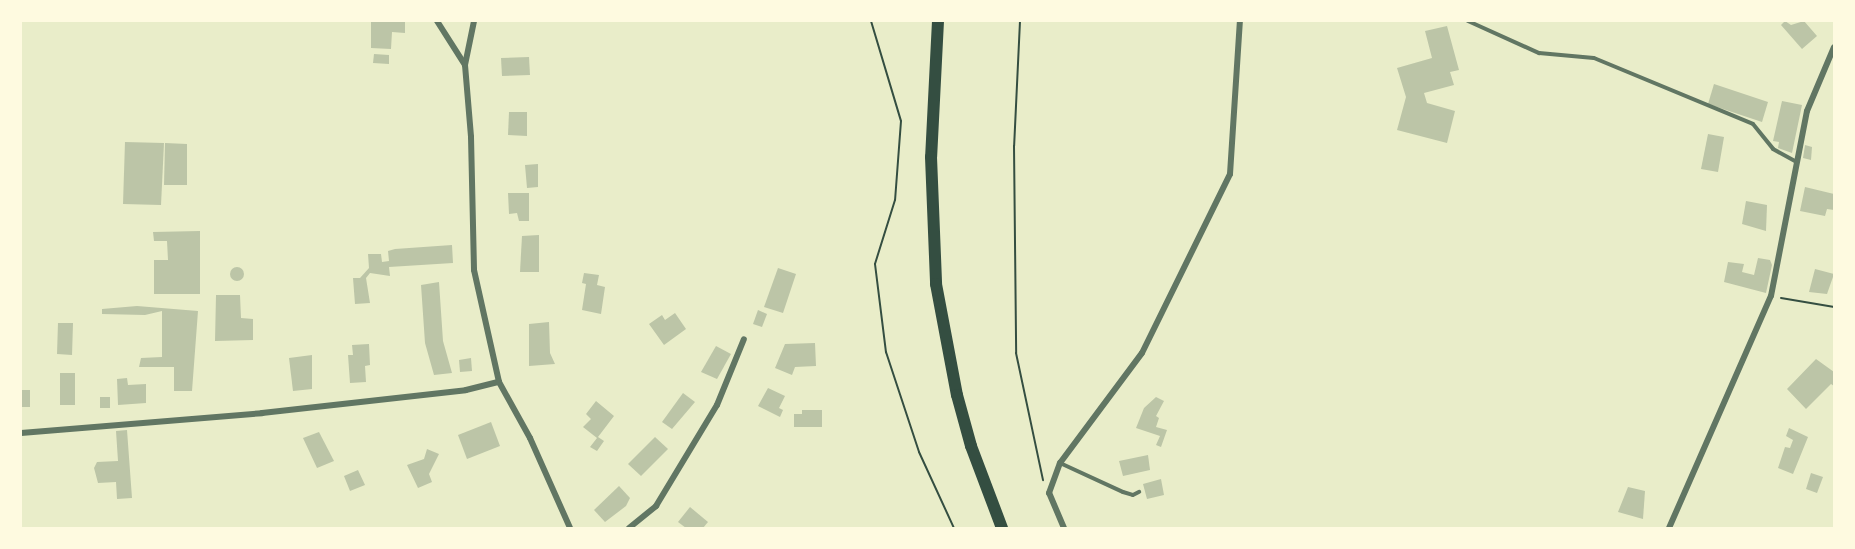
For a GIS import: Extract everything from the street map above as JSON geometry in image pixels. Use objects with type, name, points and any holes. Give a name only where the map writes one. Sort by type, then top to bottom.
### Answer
[{"type":"main road","points":[[938,21],[931,157],[936,284],[957,395],[971,446],[1002,528]]},
{"type":"street","points":[[437,21],[465,65]]},
{"type":"street","points":[[474,21],[465,65],[471,137],[474,270],[499,382],[530,438],[570,528]]},
{"type":"street","points":[[1064,528],[1049,493],[1060,464],[1142,353],[1230,174],[1240,21]]},
{"type":"street","points":[[1669,528],[1771,296],[1795,161],[1807,111],[1834,47]]},
{"type":"street","points":[[629,528],[656,506],[717,405],[744,339]]},
{"type":"street","points":[[21,433],[262,413],[466,390],[499,382]]},
{"type":"lane","points":[[1468,21],[1539,53],[1594,58],[1753,124],[1773,149],[1795,161]]},
{"type":"lane","points":[[1060,464],[1122,492],[1134,495],[1139,492]]},
{"type":"path","points":[[871,21],[901,121],[895,200],[874,264],[886,352],[919,452],[954,528]]},
{"type":"path","points":[[1020,21],[1014,146],[1016,353],[1038,471]]},
{"type":"path","points":[[1771,296],[1834,307]]},
{"type":"building","points":[[371,21],[405,21],[405,33],[392,32],[391,49],[371,48]]},
{"type":"building","points":[[1785,21],[1791,25],[1804,21],[1817,36],[1802,49],[1781,25]]},
{"type":"building","points":[[1447,26],[1459,70],[1450,72],[1454,85],[1424,93],[1427,103],[1455,111],[1447,143],[1397,130],[1406,97],[1397,68],[1432,58],[1425,31]]},
{"type":"building","points":[[374,54],[389,55],[389,64],[373,63]]},
{"type":"building","points":[[529,57],[530,75],[502,76],[501,58]]},
{"type":"building","points":[[1714,84],[1768,102],[1762,122],[1708,104]]},
{"type":"building","points":[[1782,101],[1802,105],[1792,153],[1778,148],[1779,142],[1773,141]]},
{"type":"building","points":[[509,112],[527,112],[527,136],[508,135]]},
{"type":"building","points":[[1708,134],[1724,137],[1718,172],[1701,169]]},
{"type":"building","points":[[125,142],[164,143],[161,205],[123,204]]},
{"type":"building","points":[[165,143],[187,144],[187,185],[164,185]]},
{"type":"building","points":[[1805,145],[1812,147],[1811,160],[1803,158]]},
{"type":"building","points":[[538,164],[538,187],[527,188],[525,165]]},
{"type":"building","points":[[1805,187],[1834,194],[1834,210],[1827,209],[1825,216],[1800,211]]},
{"type":"building","points":[[508,193],[529,193],[529,221],[519,221],[517,213],[509,214]]},
{"type":"building","points":[[1746,201],[1767,205],[1766,231],[1742,224]]},
{"type":"building","points":[[200,231],[200,294],[154,294],[154,260],[168,260],[167,241],[154,241],[153,232]]},
{"type":"building","points":[[539,235],[539,272],[520,272],[522,236]]},
{"type":"building","points":[[452,245],[453,263],[389,267],[390,276],[370,273],[366,278],[370,303],[355,304],[353,278],[360,278],[369,268],[368,254],[381,254],[382,262],[389,261],[388,251],[395,249]]},
{"type":"building","points":[[1758,258],[1770,260],[1772,265],[1766,293],[1724,282],[1728,262],[1744,264],[1742,272],[1754,275]]},
{"type":"building","points":[[237,267],[242,269],[244,274],[242,279],[237,281],[232,279],[230,274],[232,269]]},
{"type":"building","points":[[778,268],[796,274],[783,313],[764,307]]},
{"type":"building","points":[[1815,269],[1834,274],[1827,294],[1809,292]]},
{"type":"building","points":[[584,273],[599,275],[597,285],[605,287],[601,314],[582,310],[586,284],[582,283]]},
{"type":"building","points":[[439,282],[443,341],[452,373],[434,375],[425,343],[421,285]]},
{"type":"building","points":[[216,295],[240,295],[241,318],[253,319],[253,340],[215,341]]},
{"type":"building","points":[[137,306],[198,311],[192,391],[174,391],[174,367],[139,367],[141,358],[162,357],[162,311],[145,315],[102,314],[102,309]]},
{"type":"building","points":[[758,310],[767,314],[762,327],[753,324]]},
{"type":"building","points":[[675,313],[686,329],[664,345],[649,324],[662,315],[665,320]]},
{"type":"building","points":[[549,322],[550,353],[555,364],[529,366],[529,324]]},
{"type":"building","points":[[58,323],[73,323],[72,355],[57,354]]},
{"type":"building","points":[[815,343],[816,366],[795,367],[792,375],[775,368],[785,344]]},
{"type":"building","points":[[369,344],[370,365],[365,366],[366,382],[350,383],[348,355],[353,355],[352,345]]},
{"type":"building","points":[[716,346],[731,354],[717,379],[701,372]]},
{"type":"building","points":[[312,355],[312,389],[293,391],[289,358]]},
{"type":"building","points":[[471,358],[472,371],[460,372],[459,360]]},
{"type":"building","points":[[1816,359],[1834,372],[1834,386],[1831,384],[1806,409],[1787,389]]},
{"type":"building","points":[[60,373],[75,373],[75,405],[60,405]]},
{"type":"building","points":[[127,378],[128,385],[146,384],[146,403],[118,405],[117,379]]},
{"type":"building","points":[[768,388],[785,396],[779,408],[783,410],[780,417],[758,406]]},
{"type":"building","points":[[21,390],[30,390],[30,407],[21,407]]},
{"type":"building","points":[[683,393],[695,402],[672,429],[662,422]]},
{"type":"building","points":[[100,397],[110,397],[110,408],[100,408]]},
{"type":"building","points":[[1156,397],[1164,401],[1156,416],[1159,418],[1156,427],[1167,430],[1161,447],[1156,445],[1160,436],[1136,428],[1144,408]]},
{"type":"building","points":[[596,401],[614,416],[598,437],[604,441],[597,451],[590,447],[597,438],[583,427],[591,419],[586,414]]},
{"type":"building","points":[[802,410],[822,410],[822,427],[794,427],[794,414],[802,414]]},
{"type":"building","points":[[491,422],[500,446],[467,459],[458,435]]},
{"type":"building","points":[[1789,428],[1808,437],[1793,474],[1778,468],[1785,447],[1790,448],[1793,440],[1786,436]]},
{"type":"building","points":[[127,430],[132,498],[117,499],[116,482],[98,483],[94,468],[97,462],[118,461],[116,431]]},
{"type":"building","points":[[319,432],[334,461],[317,468],[303,438]]},
{"type":"building","points":[[655,437],[668,449],[641,476],[628,464]]},
{"type":"building","points":[[427,449],[439,454],[429,474],[432,482],[418,488],[407,465],[424,459]]},
{"type":"building","points":[[1148,455],[1150,470],[1123,476],[1119,461]]},
{"type":"building","points":[[358,470],[365,485],[350,491],[344,476]]},
{"type":"building","points":[[1811,473],[1823,477],[1817,493],[1806,489]]},
{"type":"building","points":[[1161,479],[1164,495],[1147,499],[1143,484]]},
{"type":"building","points":[[619,486],[630,498],[626,506],[605,522],[594,510]]},
{"type":"building","points":[[1628,487],[1645,491],[1643,519],[1618,512]]},
{"type":"building","points":[[690,507],[708,522],[703,528],[686,528],[678,522]]}]
